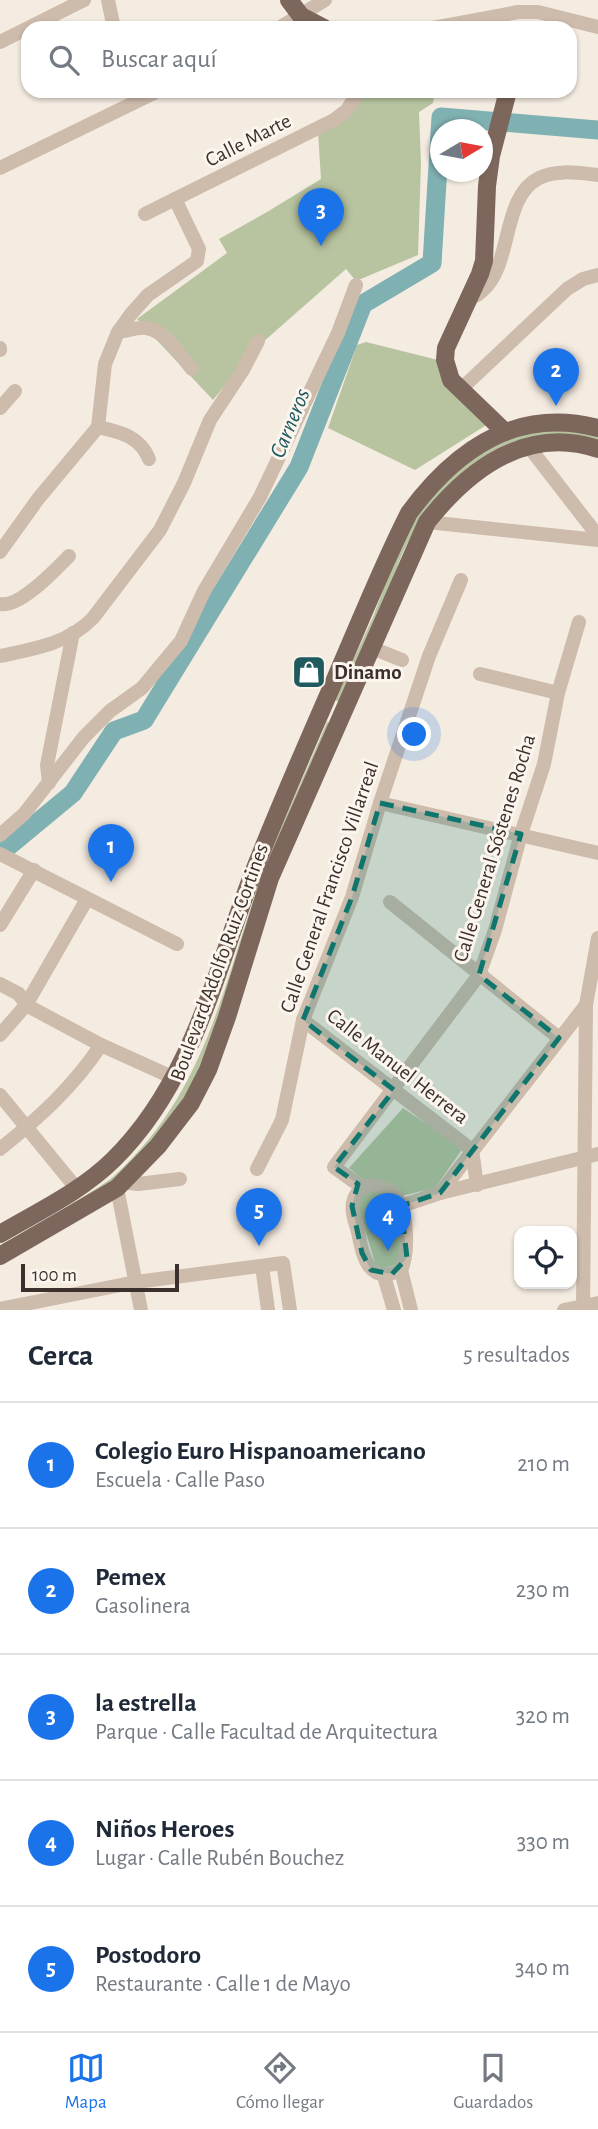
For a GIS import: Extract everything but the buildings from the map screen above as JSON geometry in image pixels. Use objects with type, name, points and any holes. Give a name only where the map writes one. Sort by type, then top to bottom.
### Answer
[{"type":"main road","points":[[289,0],[301,16],[311,21]]},
{"type":"main road","points":[[505,432],[451,380],[445,360],[446,348],[484,261],[487,186],[506,99]]},
{"type":"main road","name":"Boulevard Adolfo Ruiz Cortines","points":[[0,1234],[77,1189],[114,1159],[151,1115],[174,1078],[205,1013],[253,874],[323,707],[409,513],[429,485],[477,445],[505,432],[535,423],[564,422],[598,428]]},
{"type":"main road","name":"Boulevard Adolfo Ruiz Cortines","points":[[0,1256],[120,1185],[166,1136],[191,1103],[208,1070],[227,1017],[270,878],[427,522],[447,497],[485,464],[509,452],[555,442],[583,444],[598,449]]},
{"type":"main road","points":[[323,707],[344,715]]},
{"type":"street","points":[[42,21],[84,0]]},
{"type":"street","points":[[108,0],[112,21]]},
{"type":"street","points":[[292,21],[326,0]]},
{"type":"street","points":[[470,21],[518,12],[538,12],[574,21]]},
{"type":"street","points":[[577,22],[598,27]]},
{"type":"street","points":[[0,42],[21,32]]},
{"type":"street","points":[[0,169],[144,98]]},
{"type":"street","name":"Calle Marte","points":[[145,214],[334,120],[347,110],[355,98]]},
{"type":"street","points":[[468,299],[482,292],[495,274],[519,200],[529,185],[541,177],[569,172],[598,175]]},
{"type":"street","points":[[0,552],[37,499],[98,428],[105,364],[118,332],[148,295],[197,261],[199,249],[175,199]]},
{"type":"street","points":[[460,390],[567,289],[583,279],[598,275]]},
{"type":"street","points":[[0,835],[23,814],[84,737],[110,711],[142,688],[181,641],[204,591],[267,485],[334,344],[356,285]]},
{"type":"street","points":[[118,332],[144,328],[154,330],[192,369]]},
{"type":"street","points":[[0,656],[43,648],[85,626],[93,618],[160,530],[184,484],[211,420],[258,341]]},
{"type":"street","points":[[0,408],[15,391]]},
{"type":"street","points":[[98,428],[123,433],[138,442],[149,459]]},
{"type":"street","points":[[529,447],[598,538]]},
{"type":"street","points":[[427,522],[598,538]]},
{"type":"street","points":[[0,604],[12,604],[50,575],[69,556]]},
{"type":"street","name":"Calle General Francisco Villarreal","points":[[257,1169],[282,1120],[303,1020],[352,897],[429,656],[461,580]]},
{"type":"street","name":"Calle General Sóstenes Rocha","points":[[363,1188],[334,1167],[479,975],[544,764],[558,693],[579,622]]},
{"type":"street","points":[[49,783],[47,765],[73,633]]},
{"type":"street","points":[[372,648],[402,660]]},
{"type":"street","points":[[480,674],[558,693]]},
{"type":"street","points":[[380,803],[598,853]]},
{"type":"street","points":[[5,857],[177,944]]},
{"type":"street","points":[[0,925],[34,870]]},
{"type":"street","points":[[0,1035],[26,1005],[87,899]]},
{"type":"street","points":[[390,902],[559,1038]]},
{"type":"street","points":[[440,1193],[586,1005],[594,987],[598,938]]},
{"type":"street","points":[[0,984],[19,994],[26,1005],[101,1045],[174,1078]]},
{"type":"street","points":[[564,1310],[588,1306],[592,1155],[586,1005]]},
{"type":"street","name":"Calle Manuel Herrera","points":[[303,1020],[472,1150],[477,1185]]},
{"type":"street","points":[[0,1149],[51,1108],[83,1072],[101,1045]]},
{"type":"street","points":[[0,1096],[77,1189]]},
{"type":"street","points":[[401,1206],[440,1193],[592,1155]]},
{"type":"street","points":[[141,1310],[120,1185],[180,1179]]},
{"type":"street","points":[[401,1270],[384,1276],[371,1270],[362,1253],[352,1206],[355,1195],[370,1185],[385,1188],[395,1195],[401,1206],[407,1245],[407,1258],[401,1270],[411,1310]]},
{"type":"street","points":[[0,1309],[136,1282],[283,1263],[290,1310]]},
{"type":"street","points":[[262,1266],[268,1310]]},
{"type":"street","points":[[384,1276],[394,1310]]},
{"type":"highlighted area","points":[[380,803],[521,834],[479,975],[559,1038],[440,1193],[401,1206],[407,1258],[392,1274],[371,1270],[362,1253],[352,1206],[358,1184],[334,1167],[394,1090],[303,1020],[352,897]]},
{"type":"green space","points":[[352,98],[434,98],[433,103],[419,112],[421,163],[418,255],[356,281],[346,269],[253,351],[213,400],[137,319],[227,253],[219,239],[321,179],[318,132]]},
{"type":"green space","points":[[366,342],[438,360],[443,380],[449,388],[488,424],[415,470],[328,428],[357,345]]},
{"type":"green space","points":[[539,431],[584,431],[598,435],[598,442],[545,438],[513,442],[496,449],[465,470],[426,513],[407,544],[342,703],[335,700],[373,617],[400,544],[427,501],[476,454],[510,437]]},
{"type":"green space","points":[[327,722],[333,724],[205,1059],[184,1098],[154,1144],[116,1182],[0,1251],[0,1245],[63,1210],[110,1179],[144,1145],[169,1112],[205,1043],[257,889]]},
{"type":"green space","points":[[403,1108],[463,1148],[435,1188],[401,1196],[366,1182],[349,1168]]},
{"type":"green space","points":[[371,1188],[389,1196],[402,1248],[398,1264],[381,1269],[375,1263],[356,1200]]},
{"type":"waterway","name":"Carneros","points":[[9,846],[73,793],[114,731],[144,720],[299,467],[363,304],[432,263],[441,117],[598,130]]},
{"type":"place","name":"la estrella","points":[[321,246]]},
{"type":"place","name":"Pemex","points":[[556,406]]},
{"type":"place","name":"Dinamo","points":[[309,672]]},
{"type":"place","name":"Colegio Euro Hispanoamericano","points":[[111,882]]},
{"type":"place","name":"Postodoro","points":[[259,1246]]},
{"type":"place","name":"Niños Heroes","points":[[388,1251]]}]
